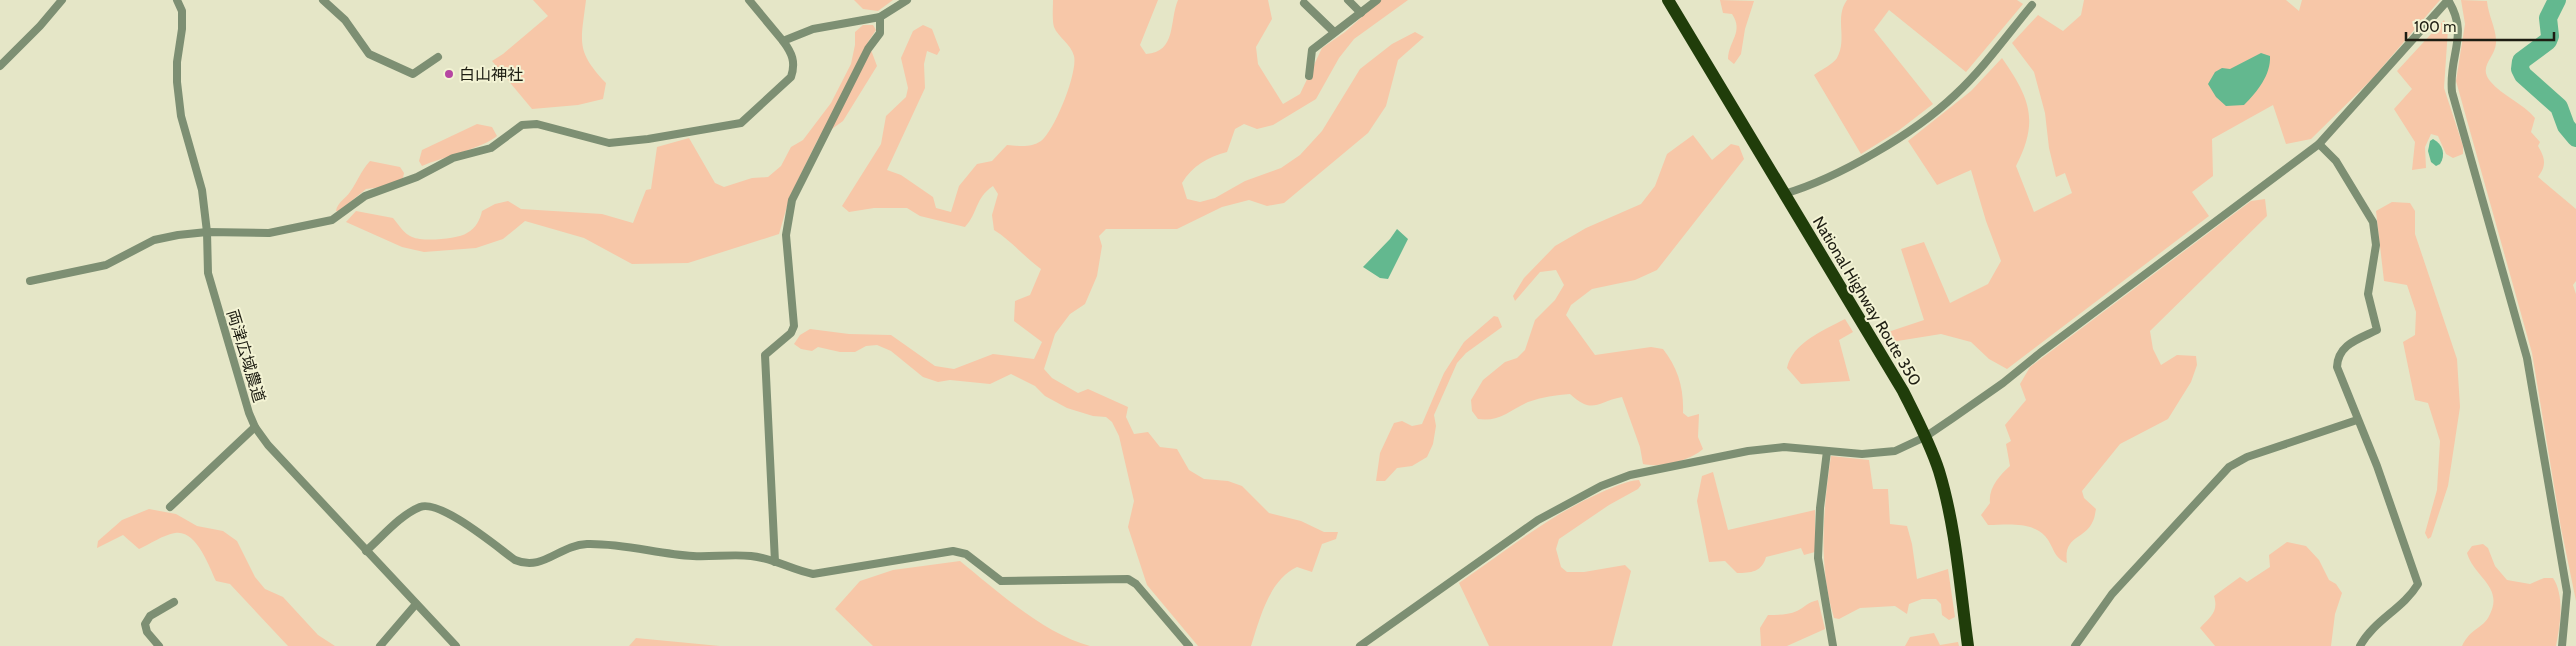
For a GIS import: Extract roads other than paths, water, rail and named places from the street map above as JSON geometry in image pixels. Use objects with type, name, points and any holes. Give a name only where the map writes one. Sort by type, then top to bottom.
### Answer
[{"type":"highway","name":"National Highway Route 350","points":[[1668,0],[1903,391],[1925,437],[1939,472],[1949,510],[1968,646]]},
{"type":"street","points":[[0,66],[40,26],[62,0]]},
{"type":"street","name":"両津広域農道","points":[[177,0],[182,11],[182,29],[177,62],[181,116],[202,190],[207,232],[208,273],[255,427],[274,452],[456,646]]},
{"type":"street","points":[[323,0],[345,20],[369,54],[413,74],[438,56]]},
{"type":"street","points":[[30,281],[106,265],[154,240],[178,235],[207,232],[269,233],[332,220],[364,196],[417,178],[453,158],[491,148],[522,125],[537,124],[609,142],[648,138],[741,122],[791,77],[794,68],[792,54],[749,0]]},
{"type":"street","points":[[783,41],[813,29],[880,17],[907,0]]},
{"type":"street","points":[[1348,0],[1361,13]]},
{"type":"street","points":[[1308,76],[1312,50],[1377,0]]},
{"type":"street","points":[[1360,646],[1538,520],[1601,486],[1630,475],[1748,451],[1784,447],[1862,454],[1895,451],[1925,437],[2003,383],[2054,342],[2318,144],[2448,0],[2457,14],[2459,25],[2450,78],[2452,92],[2527,358],[2567,592],[2562,646]]},
{"type":"street","points":[[1304,3],[1334,32]]},
{"type":"street","points":[[1784,194],[1865,157],[1931,115],[1955,95],[2032,5]]},
{"type":"street","points":[[776,562],[765,355],[791,333],[794,326],[786,235],[788,216],[792,200],[833,116],[868,49],[880,33],[880,17]]},
{"type":"street","points":[[2318,144],[2336,161],[2373,222],[2376,245],[2373,277],[2368,294],[2377,330],[2343,348],[2337,358],[2337,367],[2377,466],[2418,584],[2413,592],[2374,625],[2360,646]]},
{"type":"street","points":[[2076,646],[2112,594],[2229,467],[2247,457],[2357,420]]},
{"type":"street","points":[[170,507],[255,427]]},
{"type":"street","points":[[1827,451],[1820,508],[1818,558],[1833,646]]},
{"type":"street","points":[[366,551],[411,512],[428,506],[437,507],[449,514],[515,560],[526,565],[534,564],[568,548],[584,544],[611,545],[693,556],[751,556],[813,574],[953,551],[966,554],[1001,582],[1128,579],[1136,584],[1189,646]]},
{"type":"street","points":[[159,646],[147,632],[145,624],[150,616],[174,602]]},
{"type":"street","points":[[380,646],[416,604]]},
{"type":"waterway","points":[[2557,0],[2548,18],[2550,36],[2548,41],[2521,61],[2520,69],[2523,75],[2559,107],[2566,126],[2576,138]]},
{"type":"place","name":"白山神社","points":[[449,74]]}]
